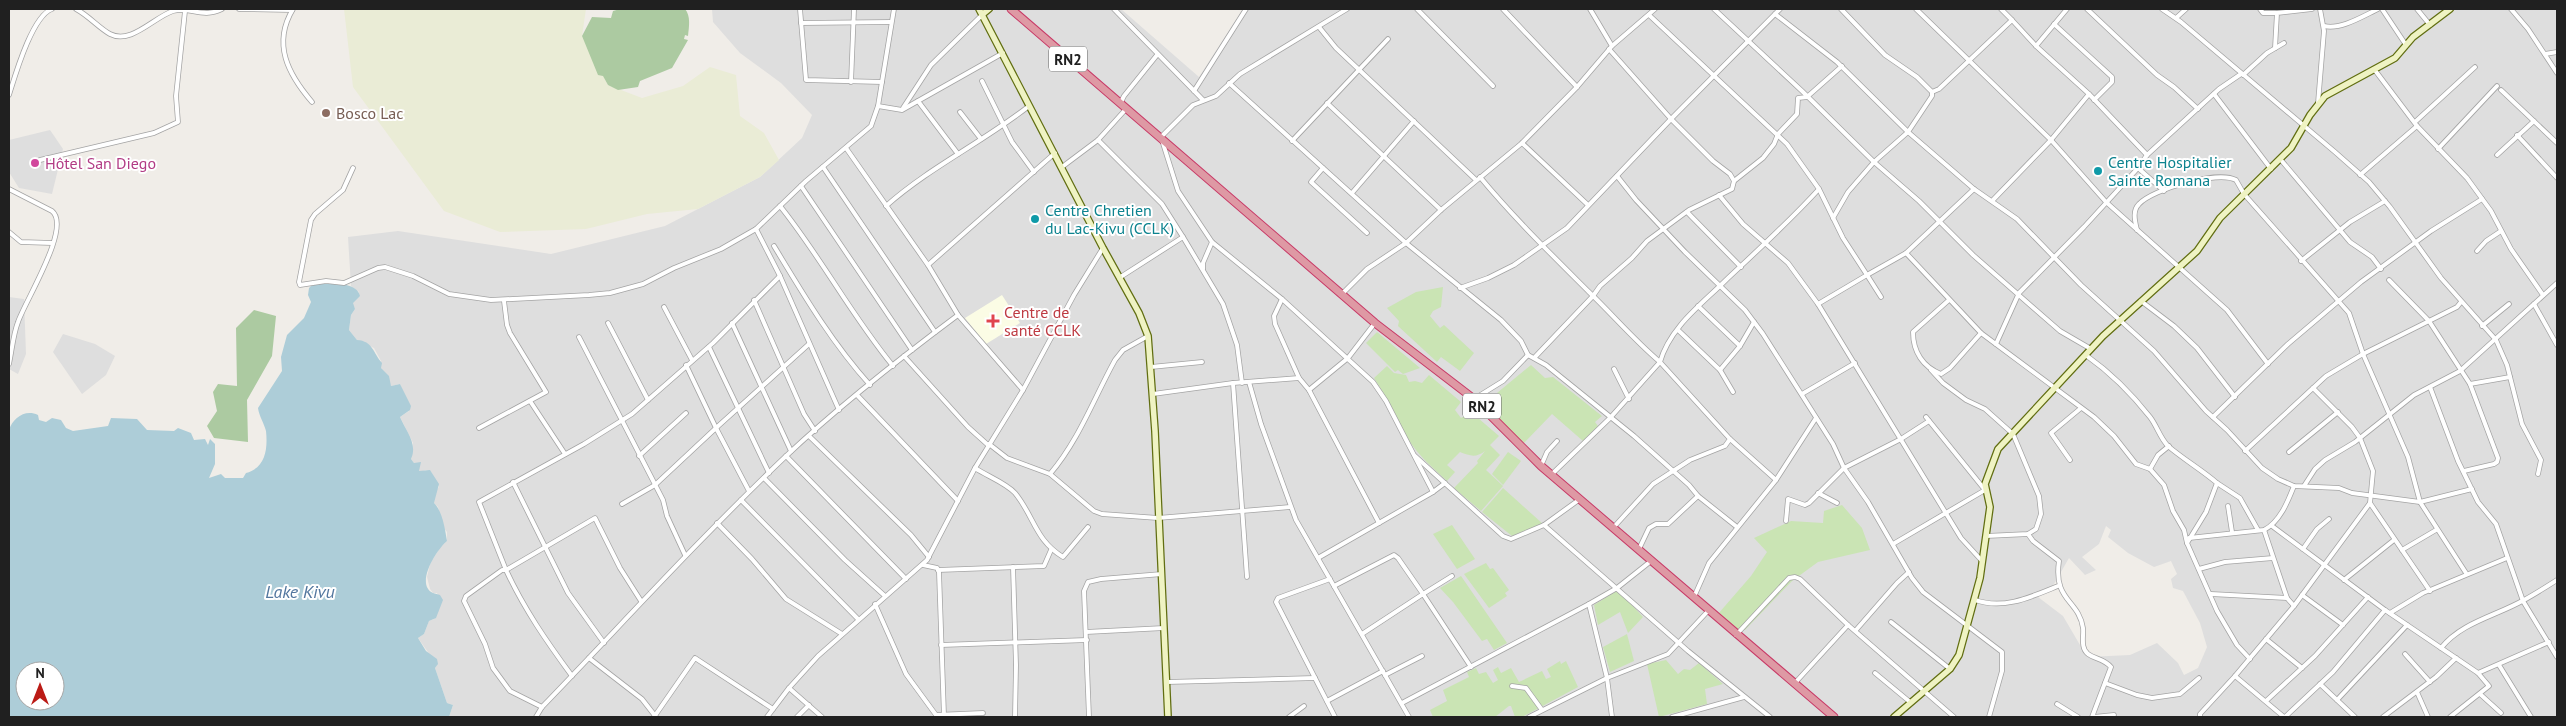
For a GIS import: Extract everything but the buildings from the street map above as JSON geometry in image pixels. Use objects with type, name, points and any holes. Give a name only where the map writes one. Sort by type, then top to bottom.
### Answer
[{"type":"highway","name":"RN2","points":[[1011,9],[1375,323],[1474,399],[1551,475],[1834,717]]},
{"type":"street","points":[[9,95],[25,50],[35,29],[44,14],[52,9]]},
{"type":"street","points":[[76,9],[92,17],[110,34],[120,37],[128,35],[174,11],[184,10],[203,14],[222,9]]},
{"type":"street","points":[[238,9],[293,10],[285,28],[283,54],[293,78],[312,102]]},
{"type":"street","points":[[800,9],[806,80],[882,82]]},
{"type":"street","points":[[851,82],[854,9]]},
{"type":"street","points":[[353,168],[346,186],[315,214],[311,220],[299,284],[326,281],[344,283],[378,268],[385,267],[413,276],[449,294],[504,301],[610,293],[638,286],[674,268],[721,249],[756,229],[801,186],[869,128],[878,106],[894,9]]},
{"type":"street","points":[[902,110],[931,65],[981,11],[989,9]]},
{"type":"street","points":[[1114,9],[1203,100]]},
{"type":"street","points":[[1194,91],[1246,9]]},
{"type":"street","points":[[1347,9],[1240,74],[1216,96],[1193,105],[1161,138],[1178,191],[1212,242],[1282,298],[1373,382],[1386,401],[1432,492]]},
{"type":"street","points":[[1416,9],[1493,86]]},
{"type":"street","points":[[1503,9],[1577,87]]},
{"type":"street","points":[[1590,9],[1610,48],[1671,119],[1713,161],[1730,174],[1734,181]]},
{"type":"street","points":[[1342,295],[1368,269],[1406,243],[1441,210],[1522,143],[1577,87],[1610,48],[1655,9]]},
{"type":"street","points":[[1714,9],[1874,162],[1941,222],[1973,255],[2019,293],[2060,331],[2091,349]]},
{"type":"street","points":[[1460,288],[1505,270],[1567,228],[1747,40],[1780,9]]},
{"type":"street","points":[[1841,9],[1890,59],[1914,74],[1932,92]]},
{"type":"street","points":[[1916,9],[2051,140],[2106,202],[2227,310],[2268,364]]},
{"type":"street","points":[[2002,9],[2036,46],[2088,94],[2147,155]]},
{"type":"street","points":[[2036,46],[2067,9]]},
{"type":"street","points":[[2087,9],[2157,75],[2174,87],[2198,109]]},
{"type":"street","points":[[2162,9],[2176,18],[2304,125],[2386,201],[2461,302],[2496,340],[2510,377],[2522,424],[2541,460],[2538,474]]},
{"type":"street","points":[[2176,18],[2186,9]]},
{"type":"street","points":[[2260,9],[2263,13],[2312,9]]},
{"type":"street","points":[[2318,104],[2324,26],[2320,9]]},
{"type":"street","points":[[2324,26],[2331,27],[2378,9]]},
{"type":"street","points":[[2382,9],[2406,45]]},
{"type":"street","points":[[2417,9],[2430,25]]},
{"type":"street","points":[[1893,544],[1984,490],[1996,452],[2120,320],[2197,251],[2214,226],[2244,194],[2281,160],[2297,141],[2304,125],[2318,104],[2334,90],[2395,58],[2406,45],[2450,9]]},
{"type":"street","points":[[2511,9],[2557,73]]},
{"type":"street","points":[[40,160],[154,133],[178,122],[176,96],[184,10]]},
{"type":"street","points":[[981,11],[1103,248],[1139,313],[1148,336],[1153,394],[1168,717]]},
{"type":"street","points":[[2275,48],[2277,13]]},
{"type":"street","points":[[1649,14],[1714,74],[1761,122],[1778,134],[1819,189],[1852,253],[1881,297]]},
{"type":"street","points":[[1775,14],[1842,66],[1908,132],[1974,189],[2017,219],[2054,258],[2154,351],[2206,412],[2262,468],[2294,486],[2338,488],[2352,493],[2373,494],[2420,502],[2472,489]]},
{"type":"street","points":[[1833,218],[1848,192],[1874,162],[1908,132],[1932,92],[1939,89],[2012,20]]},
{"type":"street","points":[[801,23],[891,22]]},
{"type":"street","points":[[2054,24],[2112,77],[2112,82],[2094,100]]},
{"type":"street","points":[[1319,27],[1336,48],[1358,70],[1478,179],[1515,219],[1594,296],[1628,334],[1660,362],[1730,439],[1776,480]]},
{"type":"street","points":[[1292,141],[1388,38]]},
{"type":"street","points":[[1996,344],[2019,293],[2138,168],[2147,155],[2214,94],[2284,43]]},
{"type":"street","points":[[2545,54],[2557,52]]},
{"type":"street","points":[[878,106],[902,110],[1003,53]]},
{"type":"street","points":[[1062,167],[1098,140],[1123,106],[1124,96],[1158,55]]},
{"type":"street","points":[[1534,357],[1594,296],[1600,286],[1632,258],[1640,248],[1687,212],[1732,188],[1734,181],[1763,158],[1774,144],[1778,134],[1797,114],[1798,98],[1806,97],[1842,66]]},
{"type":"street","points":[[2360,175],[2474,68]]},
{"type":"street","points":[[2374,69],[2416,124],[2467,178],[2543,295]]},
{"type":"street","points":[[982,81],[1012,142],[1034,172]]},
{"type":"street","points":[[1229,83],[1406,243],[1500,320],[1521,341],[1528,355],[1534,357],[1575,388],[1674,470],[1698,496],[1737,527]]},
{"type":"street","points":[[2438,149],[2497,86]]},
{"type":"street","points":[[2501,90],[2557,143]]},
{"type":"street","points":[[1992,201],[2051,140],[2088,94]]},
{"type":"street","points":[[2214,94],[2271,168]]},
{"type":"street","points":[[918,101],[958,154]]},
{"type":"street","points":[[1327,103],[1441,210]]},
{"type":"street","points":[[886,206],[912,183],[1004,125],[1030,105]]},
{"type":"street","points":[[960,112],[981,139]]},
{"type":"street","points":[[1352,193],[1414,121]]},
{"type":"street","points":[[2497,155],[2534,121]]},
{"type":"street","points":[[2517,135],[2557,178]]},
{"type":"street","points":[[1098,140],[1162,204],[1203,269],[1223,304],[1237,344],[1242,383]]},
{"type":"street","points":[[1522,143],[1588,205]]},
{"type":"street","points":[[846,148],[928,265],[958,315],[1023,390]]},
{"type":"street","points":[[928,265],[1055,153]]},
{"type":"street","points":[[2281,160],[2340,231],[2358,248],[2372,257],[2381,269]]},
{"type":"street","points":[[823,167],[935,332]]},
{"type":"street","points":[[1323,168],[1311,182],[1367,233]]},
{"type":"street","points":[[2138,168],[2164,191]]},
{"type":"street","points":[[1617,176],[1664,230],[1745,310],[1754,322],[1802,394],[1833,444],[1844,468],[1868,502],[1909,572],[1924,592],[1966,625],[2000,648],[2003,656],[1998,689],[1989,717]]},
{"type":"street","points":[[2137,230],[2134,216],[2139,204],[2164,191],[2197,180],[2226,177],[2236,180],[2244,194],[2352,319],[2363,354],[2408,457],[2420,502],[2436,530],[2466,574]]},
{"type":"street","points":[[801,186],[912,350]]},
{"type":"street","points":[[9,189],[56,214],[57,232],[41,274],[17,322],[10,364]]},
{"type":"street","points":[[1551,475],[1629,398],[1660,362],[1668,344],[1698,306],[1819,189]]},
{"type":"street","points":[[1818,304],[1906,253],[1974,189]]},
{"type":"street","points":[[1719,195],[1743,224],[1788,263],[1818,304],[1961,538],[1982,561]]},
{"type":"street","points":[[2213,417],[2268,364],[2361,282],[2415,242],[2482,199]]},
{"type":"street","points":[[2301,261],[2362,213],[2386,201]]},
{"type":"street","points":[[780,206],[796,226],[836,288],[845,298],[855,317],[893,366]]},
{"type":"street","points":[[1687,212],[1741,266]]},
{"type":"street","points":[[756,229],[780,276],[839,410]]},
{"type":"street","points":[[2477,251],[2486,241],[2501,231]]},
{"type":"street","points":[[9,232],[22,242],[52,243]]},
{"type":"street","points":[[1119,278],[1183,237]]},
{"type":"street","points":[[1203,269],[1203,263],[1212,242]]},
{"type":"street","points":[[774,246],[801,292],[837,344],[870,385]]},
{"type":"street","points":[[767,717],[789,688],[842,634],[923,565],[975,468],[1023,390],[1074,295],[1103,248]]},
{"type":"street","points":[[1906,253],[1980,333],[2056,386],[2114,436],[2136,464],[2150,469],[2168,491],[2172,511],[2184,530],[2187,542],[2226,627],[2237,645],[2250,659]]},
{"type":"street","points":[[572,676],[536,627],[518,597],[479,502],[622,420],[648,400],[709,346],[780,276]]},
{"type":"street","points":[[2389,280],[2429,321],[2470,384],[2498,458],[2494,464],[2464,471]]},
{"type":"street","points":[[2304,486],[2320,465],[2360,438],[2389,414],[2430,387],[2460,371],[2557,283]]},
{"type":"street","points":[[1282,298],[1273,320],[1299,378],[1309,390],[1379,523]]},
{"type":"street","points":[[754,300],[784,364],[804,414],[814,430]]},
{"type":"street","points":[[1949,300],[1913,332],[1913,340],[1919,355],[1944,383],[1966,400],[1985,409],[2013,434],[2041,505],[2040,522],[2036,529],[2028,534],[1986,536]]},
{"type":"street","points":[[479,428],[545,394],[546,389],[510,333],[504,301]]},
{"type":"street","points":[[2141,301],[2174,326],[2197,348],[2235,397]]},
{"type":"street","points":[[2245,451],[2326,376],[2363,354],[2429,321],[2461,302]]},
{"type":"street","points":[[2482,326],[2509,304]]},
{"type":"street","points":[[2534,304],[2557,345]]},
{"type":"street","points":[[1698,306],[1740,346]]},
{"type":"street","points":[[664,307],[692,360]]},
{"type":"street","points":[[536,717],[542,707],[604,643],[641,601],[749,491],[814,430],[904,356],[958,315]]},
{"type":"street","points":[[1720,370],[1740,346],[1754,322]]},
{"type":"street","points":[[608,323],[648,400]]},
{"type":"street","points":[[732,323],[791,451]]},
{"type":"street","points":[[1309,390],[1348,358],[1375,323]]},
{"type":"street","points":[[1678,330],[1720,370],[1733,392]]},
{"type":"street","points":[[1931,370],[1941,374],[1950,368],[1980,333]]},
{"type":"street","points":[[1050,474],[1062,460],[1081,429],[1123,350],[1148,336]]},
{"type":"street","points":[[579,337],[655,485],[685,555]]},
{"type":"street","points":[[622,504],[655,485],[784,364],[809,344]]},
{"type":"street","points":[[709,346],[769,473]]},
{"type":"street","points":[[1474,399],[1503,380],[1528,355]]},
{"type":"street","points":[[904,356],[962,421],[989,445],[1007,458],[1050,474],[1098,513],[1158,518],[1290,507]]},
{"type":"street","points":[[2087,356],[2104,367],[2125,387],[2153,420],[2169,446],[2240,498],[2258,530]]},
{"type":"street","points":[[1151,367],[1202,362]]},
{"type":"street","points":[[1802,394],[1855,363]]},
{"type":"street","points":[[686,365],[749,491]]},
{"type":"street","points":[[1614,369],[1629,398]]},
{"type":"street","points":[[2470,384],[2510,377]]},
{"type":"street","points":[[1153,394],[1233,383],[1299,378]]},
{"type":"street","points":[[1249,382],[1290,507],[1409,717]]},
{"type":"street","points":[[1233,383],[1247,577]]},
{"type":"street","points":[[2430,387],[2444,429],[2472,489],[2486,514],[2496,524],[2524,600],[2557,657]]},
{"type":"street","points":[[2200,717],[2200,714],[2250,659],[2294,606],[2370,503],[2373,494],[2373,470],[2360,438],[2338,412],[2312,388]]},
{"type":"street","points":[[857,395],[958,501]]},
{"type":"street","points":[[530,401],[565,454]]},
{"type":"street","points":[[2070,460],[2051,433],[2081,408]]},
{"type":"street","points":[[2289,452],[2338,412]]},
{"type":"street","points":[[639,456],[686,413]]},
{"type":"street","points":[[1693,597],[1709,563],[1776,480],[1816,418]]},
{"type":"street","points":[[1786,521],[1788,499],[1805,505],[1844,468],[1901,439],[1927,419],[1984,490],[1990,502],[1986,536],[1975,600],[1958,655],[1950,669],[1894,717]]},
{"type":"street","points":[[809,436],[911,534],[928,557]]},
{"type":"street","points":[[1613,528],[1644,491],[1690,460],[1725,446],[1730,439]]},
{"type":"street","points":[[1541,466],[1547,452],[1557,441]]},
{"type":"street","points":[[2150,469],[2157,457],[2169,446]]},
{"type":"street","points":[[1414,455],[1504,536],[1511,539],[1544,525],[1580,499]]},
{"type":"street","points":[[786,456],[906,579]]},
{"type":"street","points":[[975,468],[1014,493],[1051,550],[1063,557],[1088,527]]},
{"type":"street","points":[[764,478],[845,560],[885,596]]},
{"type":"street","points":[[513,482],[572,599],[604,643]]},
{"type":"street","points":[[1318,558],[1446,483]]},
{"type":"street","points":[[2187,542],[2206,512],[2217,483]]},
{"type":"street","points":[[2190,538],[2264,530],[2272,526],[2287,503],[2294,486]]},
{"type":"street","points":[[1818,493],[1837,503]]},
{"type":"street","points":[[1638,550],[1649,528],[1656,524],[1668,524],[1698,496]]},
{"type":"street","points":[[741,500],[858,619]]},
{"type":"street","points":[[2370,503],[2430,590]]},
{"type":"street","points":[[2228,506],[2232,532]]},
{"type":"street","points":[[542,707],[510,691],[493,668],[485,644],[464,601],[466,596],[502,570],[506,570],[545,546],[596,519],[620,568],[641,601]]},
{"type":"street","points":[[2302,548],[2316,529],[2329,519]]},
{"type":"street","points":[[717,523],[752,559],[786,599],[842,634]]},
{"type":"street","points":[[1544,525],[1578,558],[1770,717]]},
{"type":"street","points":[[2272,526],[2390,614],[2478,673],[2489,685],[2450,717]]},
{"type":"street","points":[[2264,530],[2287,598],[2294,606]]},
{"type":"street","points":[[2402,550],[2436,530]]},
{"type":"street","points":[[2028,534],[2033,541],[2059,561],[2058,586],[2082,623],[2084,649],[2088,654],[2101,659],[2111,667],[2093,717],[2114,715]]},
{"type":"street","points":[[2344,580],[2394,540]]},
{"type":"street","points":[[923,565],[938,570],[1044,566],[1051,550]]},
{"type":"street","points":[[1334,586],[1394,555],[1423,594],[1471,667]]},
{"type":"street","points":[[2200,569],[2225,562],[2273,558]]},
{"type":"street","points":[[2390,614],[2430,590],[2507,558]]},
{"type":"street","points":[[1402,703],[1589,604],[1616,588],[1651,561]]},
{"type":"street","points":[[1013,567],[1015,717]]},
{"type":"street","points":[[938,570],[944,716]]},
{"type":"street","points":[[1856,630],[1909,572]]},
{"type":"street","points":[[1089,717],[1084,591],[1088,582],[1101,579],[1162,574]]},
{"type":"street","points":[[1362,634],[1452,576]]},
{"type":"street","points":[[1736,634],[1789,578],[1795,577],[1800,579],[1848,625],[1954,717]]},
{"type":"street","points":[[1330,579],[1278,598],[1276,602],[1284,622],[1316,678],[1335,717]]},
{"type":"street","points":[[2441,648],[2450,637],[2469,625],[2524,600],[2557,580]]},
{"type":"street","points":[[1975,600],[1993,605],[2005,604],[2026,599],[2058,586]]},
{"type":"street","points":[[2211,594],[2287,598]]},
{"type":"street","points":[[2302,595],[2343,625]]},
{"type":"street","points":[[2266,701],[2302,668],[2368,597]]},
{"type":"street","points":[[875,604],[906,674],[936,715],[983,713]]},
{"type":"street","points":[[1589,604],[1607,678],[1612,717]]},
{"type":"street","points":[[2235,676],[2285,717],[2320,684],[2365,636],[2385,610]]},
{"type":"street","points":[[1528,717],[1607,678],[1668,654],[1708,611]]},
{"type":"street","points":[[1891,622],[1950,669]]},
{"type":"street","points":[[1794,684],[1848,625]]},
{"type":"street","points":[[2337,700],[2407,625]]},
{"type":"street","points":[[1086,632],[1164,628]]},
{"type":"street","points":[[2266,639],[2302,668]]},
{"type":"street","points":[[941,645],[1015,644],[1087,640]]},
{"type":"street","points":[[2478,673],[2549,642]]},
{"type":"street","points":[[2552,648],[2557,644]]},
{"type":"street","points":[[2405,654],[2430,682]]},
{"type":"street","points":[[1327,701],[1422,656]]},
{"type":"street","points":[[589,658],[642,699],[655,717],[695,658],[773,709]]},
{"type":"street","points":[[2384,717],[2430,682],[2456,658]]},
{"type":"street","points":[[2499,665],[2531,717]]},
{"type":"street","points":[[1875,673],[1910,702]]},
{"type":"street","points":[[1167,682],[1316,678]]},
{"type":"street","points":[[2105,683],[2152,698],[2180,694],[2199,678]]},
{"type":"street","points":[[2320,684],[2355,717]]},
{"type":"street","points":[[1512,686],[1526,688],[1542,710]]},
{"type":"street","points":[[789,688],[822,717]]},
{"type":"street","points":[[2417,692],[2428,717]]},
{"type":"street","points":[[2480,694],[2501,713]]},
{"type":"street","points":[[1672,717],[1744,697]]},
{"type":"street","points":[[2057,704],[2078,717]]},
{"type":"street","points":[[797,717],[809,705]]},
{"type":"street","points":[[1289,717],[1304,706]]},
{"type":"shaded area","points":[[344,9],[586,9],[582,36],[608,85],[642,98],[683,86],[710,67],[736,75],[740,116],[764,133],[779,160],[760,177],[698,209],[647,214],[586,229],[500,232],[444,211],[353,87]]},
{"type":"shaded area","points":[[712,9],[1121,9],[1199,77],[1243,9],[2557,9],[2557,717],[449,717],[453,705],[447,703],[435,668],[437,665],[418,638],[424,634],[429,621],[434,619],[441,603],[437,593],[433,593],[430,589],[427,577],[430,564],[441,546],[447,541],[447,532],[443,527],[438,507],[434,503],[435,491],[439,487],[431,472],[426,470],[420,472],[411,459],[413,443],[400,417],[409,411],[400,384],[391,386],[381,368],[381,361],[374,348],[357,340],[349,330],[351,315],[355,309],[352,303],[359,292],[351,286],[348,237],[398,231],[551,254],[665,226],[760,177],[802,138],[812,115],[781,83],[740,53],[713,22]],"holes":[[[2106,526],[2111,530],[2108,537],[2128,553],[2154,567],[2171,561],[2177,574],[2171,579],[2173,588],[2183,591],[2200,623],[2207,647],[2198,668],[2184,675],[2178,663],[2157,643],[2130,655],[2087,657],[2063,616],[2038,597],[2054,584],[2069,558],[2085,575],[2096,570],[2082,557],[2099,544]]]},
{"type":"shaded area","points":[[50,130],[63,149],[52,194],[19,188],[9,172],[9,140]]},
{"type":"shaded area","name":"Centre de santé CCLK","points":[[1002,295],[1020,323],[986,344],[965,318]]},
{"type":"shaded area","points":[[9,297],[24,299],[26,354],[18,374],[9,369]]},
{"type":"shaded area","points":[[63,334],[95,344],[115,356],[106,375],[82,394],[53,352]]},
{"type":"green space","points":[[620,9],[685,9],[689,18],[689,25],[688,36],[685,35],[684,39],[688,40],[672,68],[640,81],[638,87],[618,90],[608,85],[603,76],[598,75],[582,36],[592,17],[611,18],[613,11]]},
{"type":"green space","points":[[1443,287],[1441,307],[1433,311],[1430,316],[1440,328],[1444,325],[1474,353],[1460,371],[1441,357],[1437,362],[1398,326],[1399,321],[1387,308],[1416,292]]},
{"type":"green space","points":[[254,310],[276,316],[272,356],[247,400],[248,442],[214,438],[207,426],[217,411],[213,392],[218,384],[237,386],[236,328]]},
{"type":"green space","points":[[1377,332],[1420,368],[1403,374],[1398,370],[1395,372],[1366,343]]},
{"type":"green space","points":[[1531,365],[1545,378],[1553,377],[1602,416],[1595,422],[1598,426],[1583,441],[1552,414],[1524,443],[1480,407]]},
{"type":"green space","points":[[1387,366],[1394,373],[1406,375],[1409,382],[1422,383],[1429,375],[1461,402],[1455,410],[1461,418],[1471,412],[1499,436],[1490,445],[1500,455],[1486,470],[1503,486],[1481,511],[1454,488],[1478,463],[1477,461],[1485,451],[1473,456],[1460,452],[1447,465],[1455,472],[1447,481],[1423,458],[1410,442],[1374,378]]},
{"type":"green space","points":[[1508,452],[1521,461],[1503,485],[1492,474]]},
{"type":"green space","points":[[1503,488],[1543,524],[1512,536],[1482,512]]},
{"type":"green space","points":[[1842,505],[1862,528],[1870,550],[1818,562],[1792,581],[1745,630],[1736,629],[1718,614],[1751,576],[1767,552],[1754,538],[1791,521],[1823,523],[1824,511]]},
{"type":"green space","points":[[1452,525],[1475,559],[1457,569],[1433,534]]},
{"type":"green space","points":[[1486,563],[1490,569],[1493,568],[1509,590],[1505,593],[1507,596],[1489,608],[1464,574]]},
{"type":"green space","points":[[1461,576],[1507,643],[1494,650],[1487,639],[1482,641],[1440,588]]},
{"type":"green space","points":[[1618,590],[1643,617],[1628,633],[1620,612],[1598,625],[1594,605]]},
{"type":"green space","points":[[1627,634],[1634,661],[1610,672],[1603,647]]},
{"type":"green space","points":[[1666,660],[1678,674],[1684,669],[1690,670],[1699,663],[1723,684],[1705,689],[1707,704],[1659,717],[1647,664]]},
{"type":"green space","points":[[1560,661],[1561,664],[1566,661],[1578,687],[1522,717],[1515,717],[1511,706],[1495,717],[1433,717],[1430,710],[1447,701],[1443,690],[1469,677],[1467,672],[1476,668],[1479,674],[1486,672],[1493,683],[1498,680],[1493,670],[1498,667],[1501,673],[1511,668],[1519,682],[1542,671],[1546,679],[1551,677],[1547,669]]},
{"type":"water","name":"Lake Kivu","points":[[326,283],[341,284],[351,286],[358,292],[360,296],[353,303],[355,309],[351,315],[349,330],[357,340],[370,345],[382,363],[381,368],[389,376],[391,386],[400,384],[411,406],[410,410],[400,417],[412,443],[413,453],[411,459],[414,463],[421,462],[419,471],[430,470],[439,484],[434,503],[442,516],[447,541],[429,566],[426,582],[428,588],[433,593],[440,595],[443,600],[436,618],[429,621],[424,634],[418,638],[426,651],[437,659],[438,664],[435,668],[447,703],[453,705],[449,717],[9,717],[9,430],[13,422],[24,414],[33,413],[38,415],[39,420],[46,422],[52,418],[61,420],[66,428],[73,431],[108,426],[111,418],[137,419],[147,430],[174,431],[178,428],[191,433],[194,440],[205,439],[208,445],[210,439],[215,444],[215,464],[209,478],[221,474],[225,478],[243,478],[246,473],[252,471],[261,463],[264,457],[266,451],[266,431],[258,408],[282,371],[281,357],[287,335],[304,318],[311,302],[308,295],[309,288],[312,285]]},
{"type":"place","name":"Bosco Lac","points":[[326,113]]},
{"type":"place","name":"Hôtel San Diego","points":[[35,163]]},
{"type":"place","name":"Centre Hospitalier Sainte Romana","points":[[2098,171]]},
{"type":"place","name":"Centre Chretien du Lac-Kivu (CCLK)","points":[[1035,219]]},
{"type":"place","name":"Centre de santé CCLK","points":[[993,321]]}]
